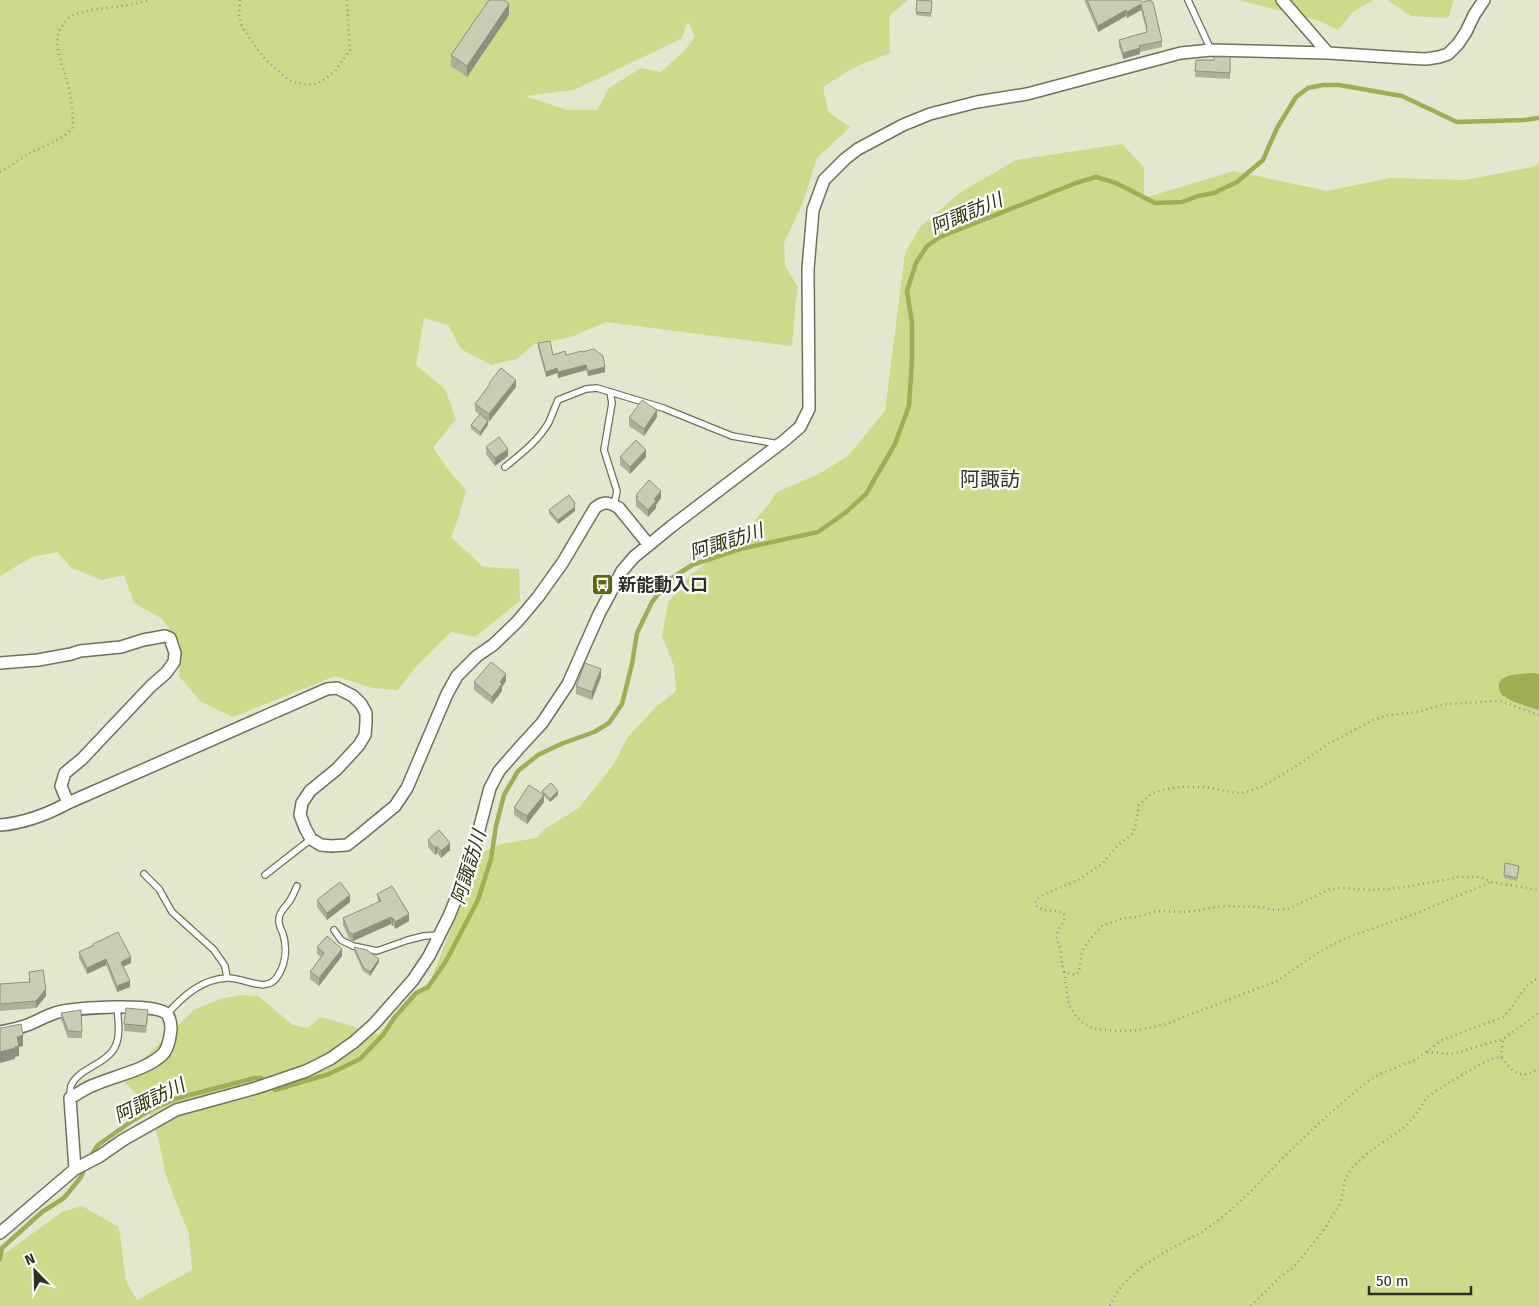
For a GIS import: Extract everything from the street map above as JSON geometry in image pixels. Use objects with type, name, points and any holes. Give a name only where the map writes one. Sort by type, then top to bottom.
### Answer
[{"type":"street","points":[[1282,0],[1328,53]]},
{"type":"street","points":[[0,1233],[75,1170],[176,1110],[256,1088],[330,1059],[354,1042],[374,1024],[413,980],[429,956],[449,916],[470,864],[486,803],[499,771],[548,716],[568,684],[599,614],[622,571],[649,544],[800,427],[809,409],[808,269],[812,218],[824,180],[845,159],[876,139],[930,114],[977,102],[1027,94],[1181,53],[1211,50],[1328,53],[1426,59],[1439,57],[1448,54],[1458,44],[1484,0]]},
{"type":"street","points":[[0,825],[27,821],[43,816],[327,689],[338,688],[353,696],[361,704],[366,713],[365,735],[351,755],[310,792],[302,803],[300,815],[311,839],[320,845],[347,844],[395,806],[407,788],[447,694],[457,676],[477,656],[494,645],[538,597],[563,562],[595,508],[602,503],[611,503],[619,508],[649,544]]},
{"type":"street","points":[[0,663],[38,660],[71,654],[80,650],[121,647],[165,636],[170,638],[175,653],[174,662],[166,673],[151,686],[82,759],[65,773],[61,786],[68,804]]},
{"type":"street","points":[[0,1032],[15,1029],[56,1013],[72,1009],[117,1007],[157,1009],[167,1014],[171,1023],[169,1044],[164,1053],[155,1061],[91,1086],[70,1098],[75,1170]]},
{"type":"lane","points":[[1188,0],[1211,50]]},
{"type":"lane","points":[[505,467],[528,448],[540,433],[548,422],[558,400],[586,389],[597,388],[663,408],[732,436],[779,444]]},
{"type":"lane","points":[[610,392],[612,403],[604,450],[617,491],[614,505]]},
{"type":"lane","points":[[265,875],[311,839]]},
{"type":"lane","points":[[144,874],[159,889],[172,912],[214,950],[224,966],[227,978]]},
{"type":"lane","points":[[167,1014],[184,996],[199,986],[227,978],[244,980],[257,985],[266,985],[279,976],[286,954],[284,938],[278,920],[281,911],[289,903],[297,886]]},
{"type":"lane","points":[[334,930],[341,940],[347,943],[377,951],[416,938],[440,935]]},
{"type":"lane","points":[[70,1098],[72,1084],[110,1055],[116,1045],[118,1027],[117,1007]]},
{"type":"path","points":[[0,172],[31,153],[63,138],[73,128],[69,90],[57,45],[59,30],[64,23],[72,15],[78,13],[148,0]]},
{"type":"path","points":[[240,0],[239,15],[242,27],[264,57],[285,77],[303,84],[313,84],[322,81],[341,65],[350,50],[347,0]]},
{"type":"path","points":[[1491,882],[1418,913],[1346,938],[1319,952],[1276,981],[1166,1024],[1139,1030],[1120,1031],[1094,1029],[1083,1023],[1075,1015],[1069,1005],[1061,959],[1061,948],[1057,935],[1064,922],[1065,915],[1063,912],[1043,910],[1035,905],[1036,900],[1043,895],[1078,880],[1103,864],[1116,848],[1132,834],[1139,806],[1151,794],[1161,790],[1191,786],[1236,793],[1250,791],[1263,786],[1328,744],[1373,720],[1418,712],[1446,704],[1500,701],[1539,715]]},
{"type":"path","points":[[1064,972],[1075,975],[1079,972],[1081,956],[1090,939],[1103,925],[1124,918],[1138,917],[1157,911],[1195,911],[1228,906],[1262,907],[1273,910],[1288,909],[1299,905],[1322,891],[1342,888],[1392,889],[1459,876],[1480,877],[1491,882],[1539,890]]},
{"type":"path","points":[[1110,1306],[1124,1282],[1137,1270],[1184,1241],[1206,1230],[1225,1215],[1254,1190],[1310,1133],[1364,1084],[1380,1074],[1407,1064],[1448,1037],[1503,1017],[1529,983],[1539,978]]},
{"type":"path","points":[[1426,1052],[1453,1054],[1504,1040],[1539,1012]]},
{"type":"path","points":[[1504,1040],[1501,1057],[1508,1067],[1522,1074],[1533,1072],[1539,1068]]},
{"type":"path","points":[[1251,1306],[1280,1277],[1294,1267],[1319,1236],[1340,1204],[1345,1180],[1351,1169],[1376,1147],[1406,1126],[1427,1097],[1483,1063],[1501,1057]]},
{"type":"shaded area","points":[[0,0],[908,0],[889,16],[890,53],[853,68],[823,87],[828,112],[850,127],[817,158],[803,202],[784,243],[785,266],[798,287],[792,346],[606,322],[571,337],[534,344],[517,359],[491,365],[461,349],[448,325],[424,318],[416,365],[445,389],[456,419],[433,448],[449,471],[466,490],[451,537],[483,567],[519,569],[520,601],[475,637],[451,632],[415,668],[398,690],[372,688],[335,676],[233,717],[200,701],[179,676],[180,642],[161,618],[134,603],[124,575],[102,580],[72,568],[57,552],[32,557],[0,576]],"holes":[[[688,22],[695,37],[684,51],[661,72],[641,68],[609,88],[597,110],[567,110],[525,96],[574,90],[681,39]]]},
{"type":"shaded area","points":[[1239,0],[1374,0],[1354,11],[1338,30],[1317,20]]},
{"type":"shaded area","points":[[1387,0],[1454,0],[1448,18],[1411,16]]},
{"type":"shaded area","points":[[1122,144],[1144,167],[1144,198],[1234,171],[1327,191],[1390,178],[1465,180],[1533,167],[1539,163],[1539,1306],[0,1306],[0,1257],[62,1212],[82,1206],[119,1227],[126,1281],[137,1300],[192,1270],[189,1234],[166,1176],[157,1133],[146,1105],[122,1079],[194,1010],[220,999],[240,995],[258,996],[293,1025],[308,1028],[321,1017],[378,1034],[430,982],[482,852],[502,844],[536,838],[545,829],[579,808],[614,764],[627,738],[656,707],[676,691],[674,666],[662,636],[668,603],[689,576],[737,541],[777,492],[819,474],[848,456],[885,411],[905,253],[920,227],[961,192],[1016,160]]},
{"type":"shaded area","points":[[1539,674],[1539,710],[1514,702],[1502,695],[1499,688],[1500,682],[1503,679],[1508,676]]},
{"type":"building","points":[[489,0],[504,0],[509,4],[467,66],[451,55]]},
{"type":"building","points":[[917,0],[932,1],[931,13],[916,12]]},
{"type":"building","points":[[1087,0],[1140,0],[1142,2],[1151,0],[1162,41],[1139,46],[1140,48],[1123,53],[1119,40],[1147,32],[1141,4],[1098,26]]},
{"type":"building","points":[[1214,57],[1230,57],[1230,73],[1195,71],[1196,60],[1214,60]]},
{"type":"building","points":[[550,341],[553,355],[565,351],[566,355],[594,349],[603,356],[605,367],[588,371],[586,365],[558,372],[557,368],[546,372],[538,343]]},
{"type":"building","points":[[501,368],[516,380],[489,414],[475,404]]},
{"type":"building","points":[[642,400],[657,410],[644,429],[629,418]]},
{"type":"building","points":[[480,414],[488,421],[480,432],[471,425]]},
{"type":"building","points":[[499,437],[508,449],[495,458],[486,447]]},
{"type":"building","points":[[636,440],[646,450],[630,467],[620,457]]},
{"type":"building","points":[[649,480],[661,491],[654,499],[656,501],[648,510],[636,499],[638,497],[636,495]]},
{"type":"building","points":[[569,495],[575,503],[575,507],[558,520],[549,510]]},
{"type":"building","points":[[491,662],[506,674],[500,682],[502,684],[492,697],[474,682]]},
{"type":"building","points":[[585,663],[601,669],[592,692],[576,686]]},
{"type":"building","points":[[551,783],[558,791],[550,799],[542,791]]},
{"type":"building","points":[[529,785],[544,795],[527,816],[514,808]]},
{"type":"building","points":[[439,830],[450,843],[441,851],[437,846],[435,848],[428,840]]},
{"type":"building","points":[[1505,863],[1519,866],[1517,878],[1504,875]]},
{"type":"building","points":[[340,882],[350,895],[327,913],[317,900]]},
{"type":"building","points":[[392,886],[409,914],[395,922],[391,917],[353,934],[349,932],[343,918],[381,901],[377,894]]},
{"type":"building","points":[[118,932],[131,957],[121,962],[130,981],[117,986],[106,959],[87,968],[79,952]]},
{"type":"building","points":[[327,936],[342,949],[319,978],[310,972],[324,953],[317,947]]},
{"type":"building","points":[[354,947],[367,950],[379,959],[370,972],[363,967]]},
{"type":"building","points":[[43,970],[46,989],[36,1001],[0,1004],[0,984],[30,982],[29,972]]},
{"type":"building","points":[[126,1008],[148,1010],[146,1026],[124,1024]]},
{"type":"building","points":[[81,1010],[82,1032],[68,1031],[61,1013]]},
{"type":"building","points":[[21,1024],[23,1035],[17,1037],[19,1046],[0,1052],[0,1028]]},
{"type":"waterway","name":"阿諏訪川","points":[[89,1158],[98,1145],[129,1123],[152,1109],[178,1098],[255,1078],[261,1078],[275,1090],[329,1074],[360,1059],[383,1035],[394,1018],[416,993],[428,987],[446,961],[478,900],[491,859],[496,826],[504,795],[518,771],[538,755],[594,732],[609,723],[622,704],[632,664],[637,633],[652,602],[669,580],[692,565],[740,549],[818,532],[845,513],[866,494],[895,444],[909,406],[912,323],[907,291],[916,263],[927,246],[940,237],[1076,183],[1096,177],[1116,183],[1155,203],[1182,202],[1214,193],[1237,182],[1263,160],[1277,128],[1296,97],[1308,88],[1323,85],[1339,85],[1402,96],[1457,122],[1539,118]]},
{"type":"waterway","name":"阿諏訪川","points":[[0,1259],[2,1248],[42,1212],[64,1198],[81,1177],[86,1165]]},
{"type":"place","name":"新能動入口","points":[[602,585]]},
{"type":"district","name":"阿諏訪","points":[[990,479]]}]
